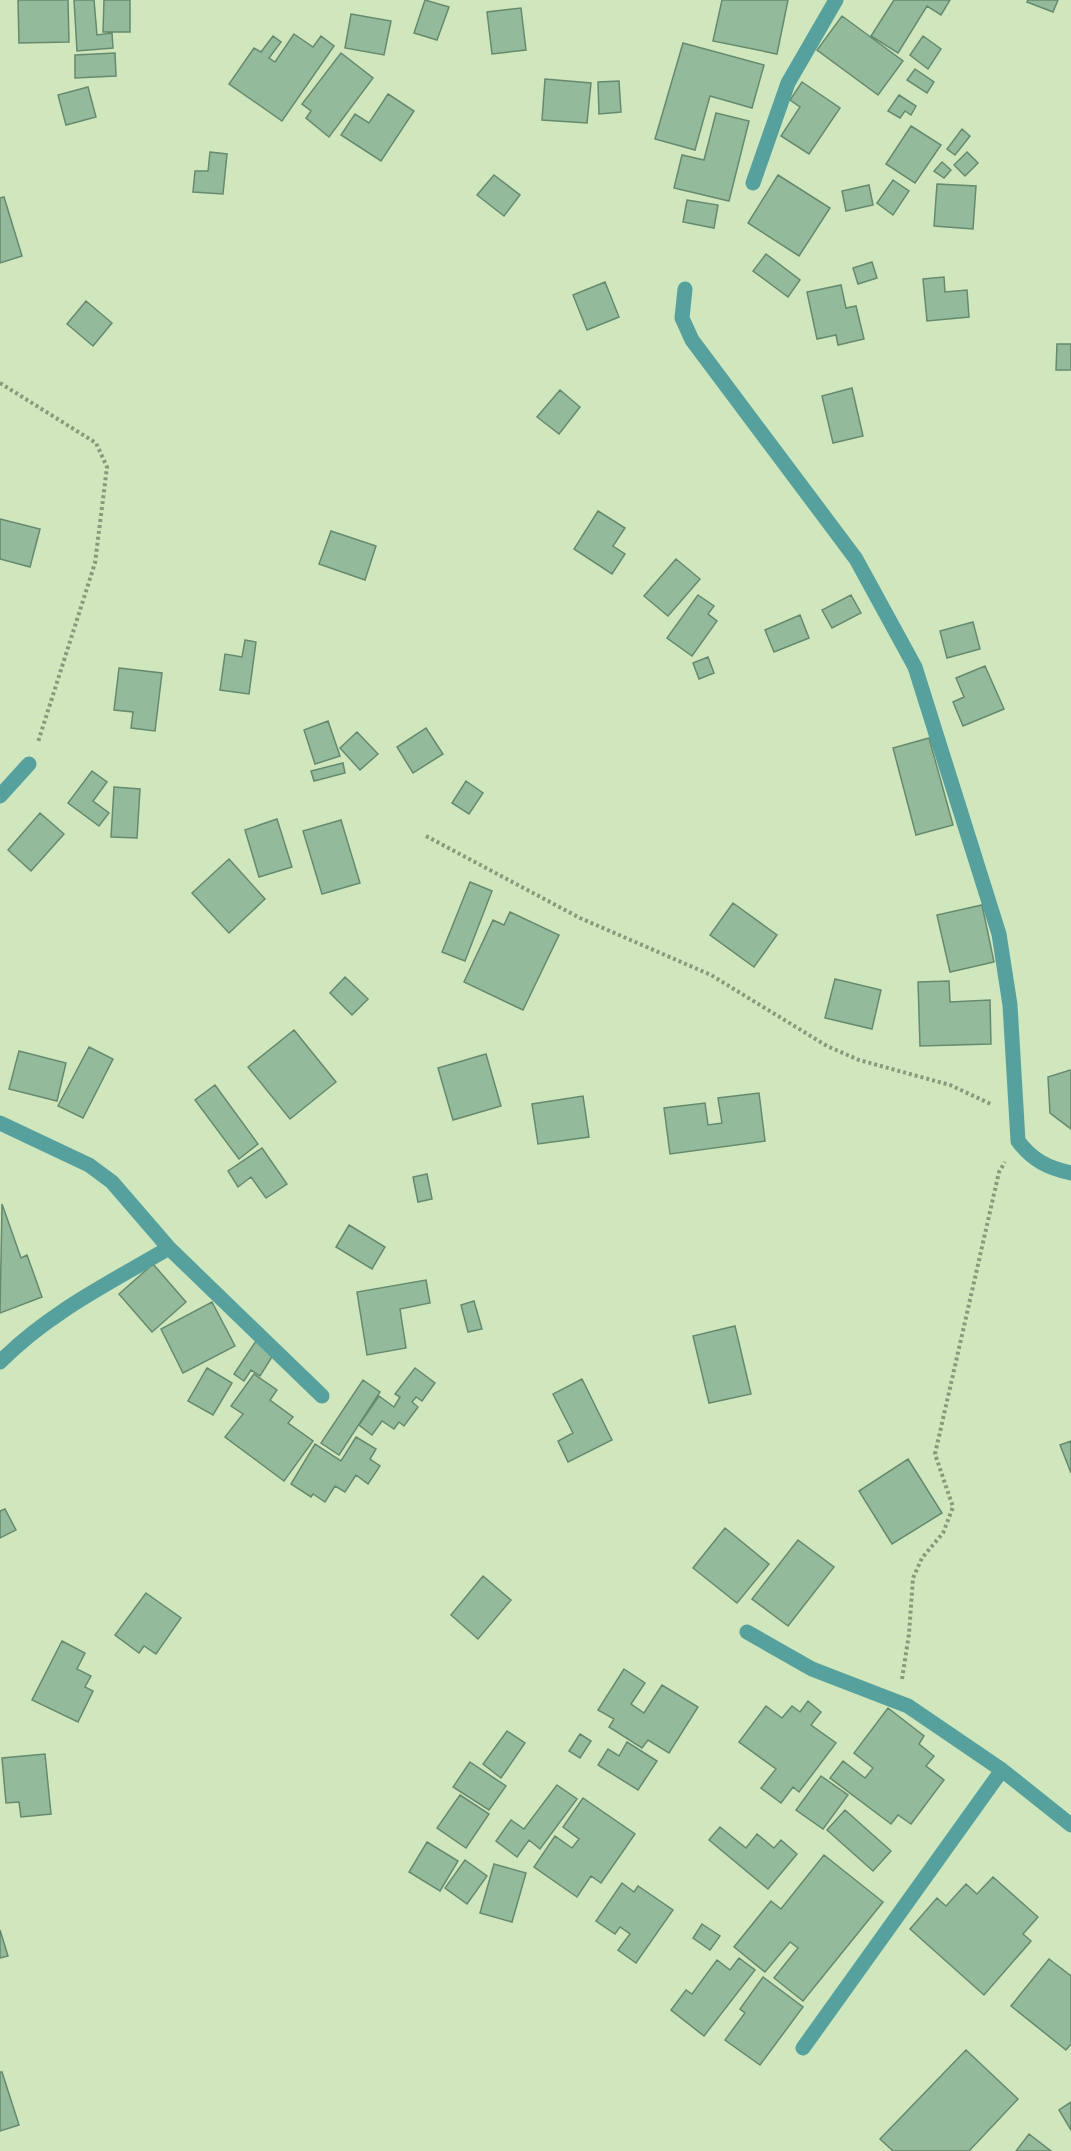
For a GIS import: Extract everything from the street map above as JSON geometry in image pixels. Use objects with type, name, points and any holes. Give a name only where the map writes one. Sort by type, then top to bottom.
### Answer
[{"type":"street","points":[[753,183],[788,83],[836,0]]},
{"type":"street","points":[[685,289],[682,318],[692,340],[856,559],[915,667],[999,934],[1010,1005],[1018,1141],[1027,1154],[1042,1164],[1071,1173]]},
{"type":"street","points":[[0,796],[28,764]]},
{"type":"street","points":[[0,1123],[90,1165],[127,1197],[169,1248],[322,1396]]},
{"type":"street","points":[[0,1362],[19,1342],[60,1313],[169,1248]]},
{"type":"street","points":[[747,1632],[812,1669],[908,1706],[1002,1770],[1071,1825]]},
{"type":"street","points":[[802,2048],[1002,1770]]},
{"type":"path","points":[[0,382],[96,442],[107,467],[96,563],[44,729],[28,764]]},
{"type":"path","points":[[426,836],[580,918],[711,975],[827,1046],[859,1060],[950,1084],[1015,1116]]},
{"type":"path","points":[[908,1706],[902,1679],[909,1634],[913,1578],[922,1558],[943,1533],[954,1507],[935,1454],[999,1172],[1018,1141]]},
{"type":"building","points":[[18,0],[68,0],[69,42],[19,43]]},
{"type":"building","points":[[74,0],[94,0],[97,35],[112,33],[113,48],[77,51]]},
{"type":"building","points":[[104,0],[130,0],[130,32],[103,32]]},
{"type":"building","points":[[425,0],[449,7],[437,40],[414,33]]},
{"type":"building","points":[[722,0],[788,0],[777,54],[713,41]]},
{"type":"building","points":[[894,0],[950,0],[941,15],[927,6],[898,53],[871,36]]},
{"type":"building","points":[[1028,0],[1058,0],[1053,12],[1027,2]]},
{"type":"building","points":[[521,8],[526,50],[492,54],[487,12]]},
{"type":"building","points":[[351,14],[391,21],[384,55],[345,48]]},
{"type":"building","points":[[842,16],[903,61],[878,95],[817,50]]},
{"type":"building","points":[[294,34],[313,47],[321,36],[334,46],[282,121],[229,84],[254,48],[261,52],[273,36],[281,42],[269,58],[275,62]]},
{"type":"building","points":[[923,36],[941,49],[928,69],[910,55]]},
{"type":"building","points":[[683,43],[764,65],[752,108],[710,96],[695,150],[655,139]]},
{"type":"building","points":[[115,53],[116,76],[75,78],[75,55]]},
{"type":"building","points":[[341,53],[373,78],[329,137],[306,118],[311,111],[302,104]]},
{"type":"building","points":[[915,69],[934,82],[927,93],[907,80]]},
{"type":"building","points":[[545,79],[591,83],[587,123],[542,120]]},
{"type":"building","points":[[619,81],[621,112],[599,114],[598,82]]},
{"type":"building","points":[[802,82],[840,108],[809,154],[781,136],[800,107],[790,100]]},
{"type":"building","points":[[88,87],[96,117],[66,125],[58,95]]},
{"type":"building","points":[[388,94],[414,111],[381,161],[341,135],[355,114],[369,123]]},
{"type":"building","points":[[899,95],[916,106],[911,115],[905,111],[900,118],[888,111]]},
{"type":"building","points":[[716,113],[749,121],[729,201],[674,188],[682,155],[704,160]]},
{"type":"building","points":[[911,126],[941,145],[915,183],[886,164]]},
{"type":"building","points":[[962,129],[970,136],[955,155],[947,149]]},
{"type":"building","points":[[210,152],[227,154],[223,194],[193,192],[195,171],[208,171]]},
{"type":"building","points":[[967,152],[978,163],[965,176],[954,165]]},
{"type":"building","points":[[942,162],[951,170],[944,178],[934,171]]},
{"type":"building","points":[[494,175],[520,195],[504,216],[477,195]]},
{"type":"building","points":[[778,175],[830,208],[799,256],[748,223]]},
{"type":"building","points":[[893,180],[909,191],[893,215],[877,203]]},
{"type":"building","points":[[937,184],[976,186],[973,229],[934,226]]},
{"type":"building","points":[[869,185],[873,205],[846,211],[842,191]]},
{"type":"building","points":[[4,197],[22,256],[0,263],[0,198]]},
{"type":"building","points":[[687,200],[718,205],[714,228],[683,222]]},
{"type":"building","points":[[766,254],[800,280],[788,297],[753,271]]},
{"type":"building","points":[[872,262],[877,278],[858,284],[853,268]]},
{"type":"building","points":[[944,277],[945,292],[967,290],[969,317],[927,321],[923,279]]},
{"type":"building","points":[[605,282],[619,317],[587,330],[573,295]]},
{"type":"building","points":[[841,285],[846,308],[856,306],[864,339],[838,345],[836,335],[817,339],[807,292]]},
{"type":"building","points":[[86,301],[112,323],[93,346],[67,324]]},
{"type":"building","points":[[1057,344],[1071,344],[1071,370],[1056,370]]},
{"type":"building","points":[[852,388],[863,436],[833,443],[822,396]]},
{"type":"building","points":[[560,390],[580,407],[559,434],[537,417]]},
{"type":"building","points":[[598,511],[625,528],[613,546],[625,554],[612,574],[574,549]]},
{"type":"building","points":[[0,519],[40,529],[30,567],[0,559]]},
{"type":"building","points":[[331,531],[376,546],[365,580],[319,564]]},
{"type":"building","points":[[676,559],[700,579],[668,616],[644,596]]},
{"type":"building","points":[[698,595],[714,606],[708,614],[717,621],[692,656],[667,638]]},
{"type":"building","points":[[851,595],[861,613],[832,628],[822,610]]},
{"type":"building","points":[[800,615],[809,638],[774,652],[765,630]]},
{"type":"building","points":[[973,622],[980,649],[947,658],[940,631]]},
{"type":"building","points":[[245,640],[256,642],[249,694],[220,690],[225,654],[242,657]]},
{"type":"building","points":[[708,657],[714,673],[699,679],[693,663]]},
{"type":"building","points":[[985,666],[1004,709],[963,726],[953,702],[964,697],[956,678]]},
{"type":"building","points":[[119,668],[162,673],[155,731],[131,728],[133,712],[114,710]]},
{"type":"building","points":[[328,721],[340,756],[315,764],[304,730]]},
{"type":"building","points":[[426,728],[443,754],[413,773],[397,747]]},
{"type":"building","points":[[357,732],[378,754],[360,770],[340,748]]},
{"type":"building","points":[[929,738],[953,825],[916,835],[893,748]]},
{"type":"building","points":[[343,763],[345,773],[314,781],[311,771]]},
{"type":"building","points":[[92,771],[107,782],[93,801],[109,813],[99,826],[68,803]]},
{"type":"building","points":[[466,781],[483,793],[469,814],[452,803]]},
{"type":"building","points":[[114,787],[140,789],[137,838],[111,837]]},
{"type":"building","points":[[40,813],[64,834],[31,871],[8,850]]},
{"type":"building","points":[[277,819],[292,867],[259,877],[245,830]]},
{"type":"building","points":[[341,820],[360,883],[322,894],[303,831]]},
{"type":"building","points":[[229,859],[265,899],[229,933],[192,893]]},
{"type":"building","points":[[470,882],[492,891],[465,961],[442,952]]},
{"type":"building","points":[[733,903],[777,935],[754,967],[710,935]]},
{"type":"building","points":[[982,905],[994,962],[950,972],[937,915]]},
{"type":"building","points":[[510,912],[559,935],[523,1010],[464,982],[493,920],[504,925]]},
{"type":"building","points":[[345,977],[368,999],[352,1015],[330,993]]},
{"type":"building","points":[[835,979],[881,990],[872,1029],[825,1018]]},
{"type":"building","points":[[949,981],[950,1002],[990,1000],[991,1044],[920,1046],[918,982]]},
{"type":"building","points":[[294,1030],[336,1082],[290,1119],[248,1067]]},
{"type":"building","points":[[89,1047],[113,1059],[83,1118],[58,1106]]},
{"type":"building","points":[[19,1051],[66,1063],[57,1101],[9,1089]]},
{"type":"building","points":[[486,1054],[501,1106],[453,1120],[438,1068]]},
{"type":"building","points":[[1070,1070],[1071,1129],[1050,1113],[1048,1077]]},
{"type":"building","points":[[215,1085],[258,1144],[239,1159],[195,1100]]},
{"type":"building","points":[[759,1093],[765,1141],[670,1154],[664,1108],[705,1103],[708,1125],[722,1123],[718,1098]]},
{"type":"building","points":[[583,1096],[589,1137],[538,1144],[532,1104]]},
{"type":"building","points":[[262,1148],[287,1184],[266,1198],[251,1177],[238,1187],[228,1171]]},
{"type":"building","points":[[427,1174],[432,1199],[418,1202],[413,1177]]},
{"type":"building","points":[[2,1204],[21,1258],[27,1255],[42,1297],[0,1313]]},
{"type":"building","points":[[349,1225],[385,1247],[372,1269],[336,1247]]},
{"type":"building","points":[[153,1264],[186,1302],[152,1332],[119,1294]]},
{"type":"building","points":[[426,1280],[430,1303],[400,1309],[406,1348],[367,1355],[357,1292]]},
{"type":"building","points":[[474,1301],[482,1329],[468,1332],[461,1305]]},
{"type":"building","points":[[212,1302],[235,1346],[183,1373],[161,1329]]},
{"type":"building","points":[[735,1326],[751,1394],[709,1403],[693,1336]]},
{"type":"building","points":[[256,1341],[275,1352],[260,1376],[251,1370],[244,1381],[234,1374]]},
{"type":"building","points":[[207,1368],[232,1383],[213,1415],[188,1401]]},
{"type":"building","points":[[415,1368],[435,1383],[422,1401],[416,1397],[412,1402],[418,1407],[404,1426],[399,1422],[394,1429],[382,1421],[372,1435],[359,1425],[379,1396],[394,1407],[400,1397],[395,1394]]},
{"type":"building","points":[[254,1374],[277,1390],[270,1400],[293,1417],[288,1423],[313,1441],[284,1481],[225,1437],[243,1414],[231,1406]]},
{"type":"building","points":[[582,1379],[612,1440],[568,1462],[558,1441],[573,1433],[553,1394]]},
{"type":"building","points":[[363,1380],[380,1392],[339,1455],[321,1443]]},
{"type":"building","points":[[356,1437],[376,1449],[370,1459],[380,1466],[368,1484],[356,1475],[345,1492],[335,1486],[325,1502],[313,1494],[311,1497],[291,1484],[315,1444],[341,1461]]},
{"type":"building","points":[[1071,1441],[1071,1473],[1060,1445]]},
{"type":"building","points":[[908,1459],[942,1513],[892,1544],[859,1491]]},
{"type":"building","points":[[5,1509],[16,1530],[0,1538],[0,1511]]},
{"type":"building","points":[[725,1528],[769,1564],[737,1603],[693,1568]]},
{"type":"building","points":[[798,1540],[834,1567],[788,1626],[752,1599]]},
{"type":"building","points":[[483,1576],[511,1600],[478,1639],[451,1615]]},
{"type":"building","points":[[146,1593],[181,1618],[156,1654],[144,1646],[139,1653],[115,1635]]},
{"type":"building","points":[[62,1641],[85,1653],[77,1669],[91,1676],[85,1687],[93,1691],[78,1722],[32,1700]]},
{"type":"building","points":[[624,1669],[645,1683],[631,1704],[644,1713],[662,1685],[698,1707],[669,1753],[648,1740],[642,1748],[609,1727],[614,1719],[598,1710]]},
{"type":"building","points":[[808,1701],[821,1712],[811,1725],[836,1743],[799,1792],[793,1787],[781,1803],[761,1788],[776,1769],[739,1742],[766,1706],[782,1718],[792,1706],[800,1712]]},
{"type":"building","points":[[888,1708],[924,1736],[919,1744],[934,1756],[926,1766],[944,1780],[911,1824],[898,1815],[891,1824],[830,1778],[843,1761],[865,1778],[873,1768],[854,1753]]},
{"type":"building","points":[[507,1731],[525,1743],[501,1778],[483,1764]]},
{"type":"building","points":[[580,1734],[591,1741],[580,1758],[569,1751]]},
{"type":"building","points":[[627,1742],[657,1761],[638,1790],[598,1765],[608,1749],[619,1756]]},
{"type":"building","points":[[45,1754],[51,1814],[21,1817],[19,1802],[6,1803],[2,1758]]},
{"type":"building","points":[[470,1762],[506,1786],[489,1810],[453,1787]]},
{"type":"building","points":[[821,1776],[848,1795],[823,1829],[796,1810]]},
{"type":"building","points":[[557,1785],[577,1799],[540,1849],[529,1840],[517,1857],[496,1841],[511,1820],[524,1829]]},
{"type":"building","points":[[460,1795],[489,1814],[466,1848],[437,1828]]},
{"type":"building","points":[[583,1798],[635,1834],[601,1883],[591,1876],[577,1897],[534,1867],[555,1836],[572,1848],[579,1839],[563,1827]]},
{"type":"building","points":[[845,1810],[891,1851],[873,1871],[827,1830]]},
{"type":"building","points":[[720,1827],[746,1848],[757,1834],[774,1848],[781,1840],[797,1854],[768,1889],[709,1840]]},
{"type":"building","points":[[427,1842],[458,1861],[440,1891],[409,1872]]},
{"type":"building","points":[[824,1855],[883,1902],[803,2001],[774,1978],[798,1948],[790,1942],[765,1972],[734,1947],[771,1901],[781,1909]]},
{"type":"building","points":[[465,1860],[487,1876],[467,1904],[445,1888]]},
{"type":"building","points":[[494,1864],[526,1873],[512,1922],[480,1913]]},
{"type":"building","points":[[993,1877],[1038,1917],[1023,1934],[1031,1941],[984,1995],[910,1929],[937,1898],[946,1906],[966,1884],[977,1894]]},
{"type":"building","points":[[622,1883],[634,1892],[638,1886],[673,1910],[636,1963],[618,1950],[630,1934],[620,1927],[615,1934],[596,1921]]},
{"type":"building","points":[[702,1924],[720,1936],[710,1950],[693,1938]]},
{"type":"building","points":[[0,1930],[8,1956],[0,1958]]},
{"type":"building","points":[[739,1958],[755,1970],[704,2036],[671,2010],[686,1990],[692,1994],[717,1960],[730,1970]]},
{"type":"building","points":[[1049,1959],[1071,1976],[1071,2044],[1066,2050],[1011,2006]]},
{"type":"building","points":[[763,1977],[803,2007],[760,2065],[725,2040],[745,2013],[740,2009]]},
{"type":"building","points":[[966,2050],[1018,2099],[969,2151],[893,2151],[880,2139]]},
{"type":"building","points":[[0,2072],[2,2072],[19,2125],[0,2131]]},
{"type":"building","points":[[1071,2102],[1071,2130],[1059,2110]]},
{"type":"building","points":[[1029,2134],[1051,2151],[1016,2151]]}]
